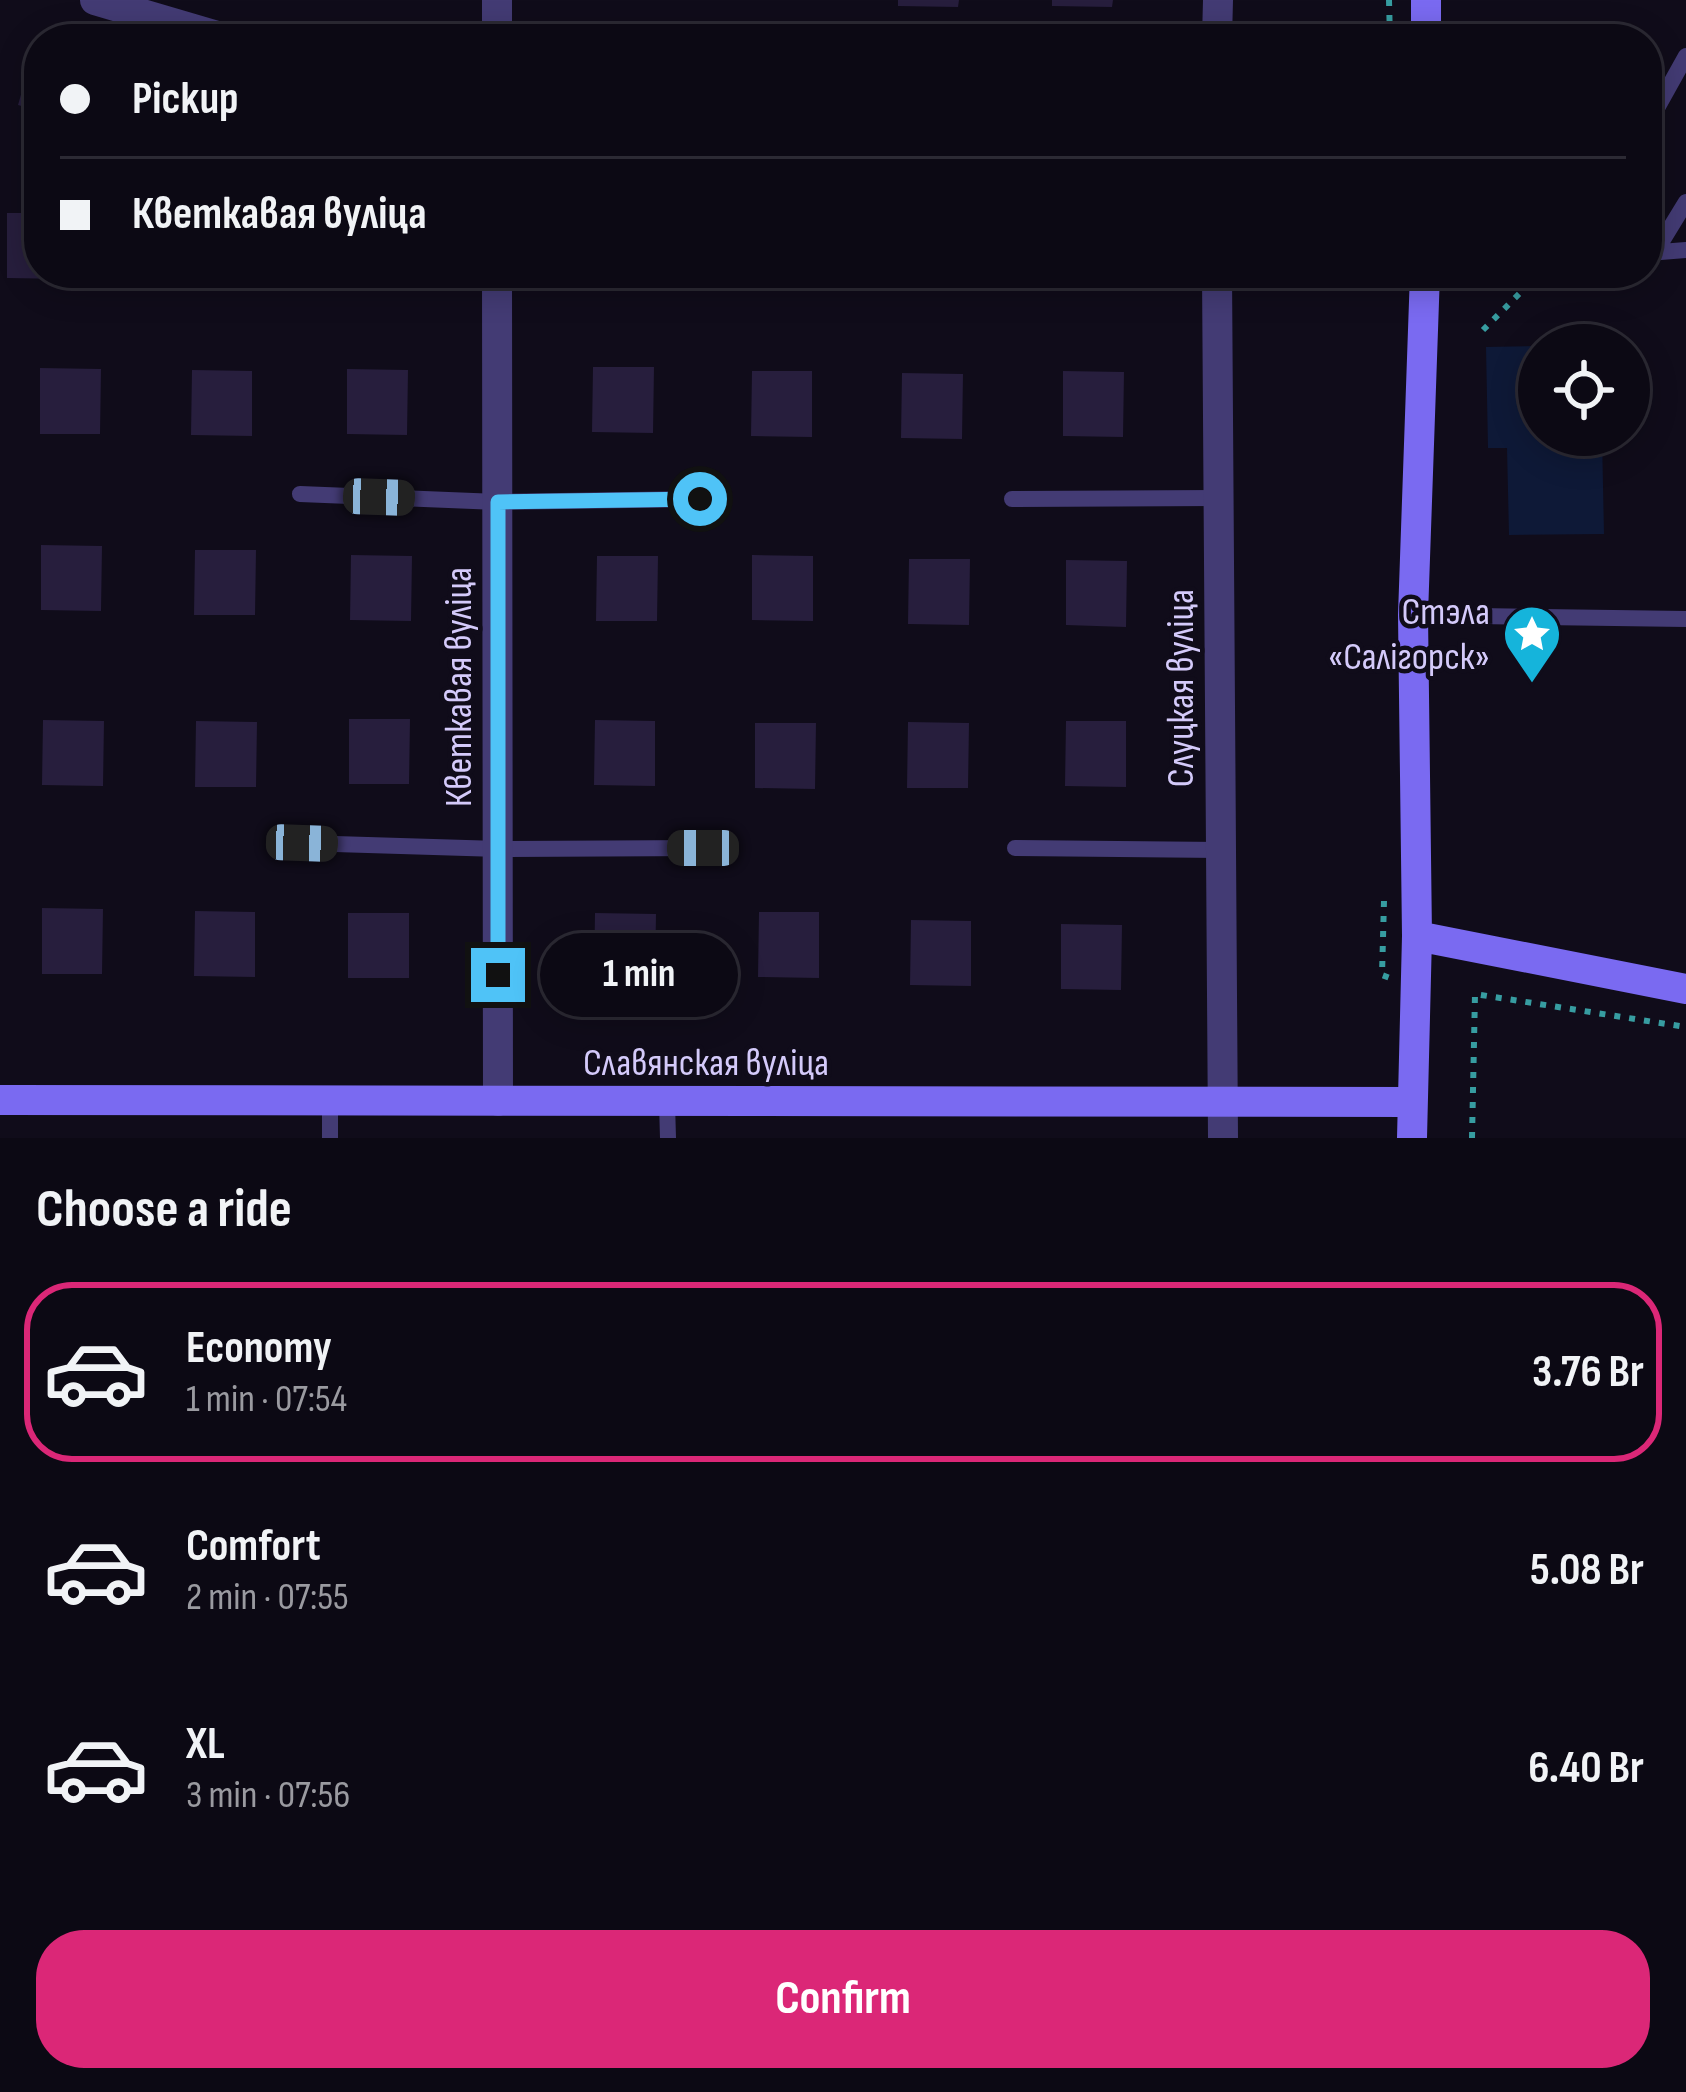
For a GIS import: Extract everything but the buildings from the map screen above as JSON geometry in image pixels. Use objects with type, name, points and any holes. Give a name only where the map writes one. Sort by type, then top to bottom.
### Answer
[{"type":"street","points":[[95,0],[176,24]]},
{"type":"street","name":"Кветкавая вуліца","points":[[497,288],[498,1102]]},
{"type":"street","name":"Слуцкая вуліца","points":[[1217,288],[1223,1138]]},
{"type":"street","points":[[1412,1138],[1417,936],[1413,615],[1424,288]]},
{"type":"street","points":[[1417,936],[1686,989]]},
{"type":"street","name":"Славянская вуліца","points":[[0,1100],[1412,1102]]},
{"type":"lane","points":[[1662,99],[1686,56]]},
{"type":"lane","points":[[1662,237],[1686,202]]},
{"type":"lane","points":[[299,494],[498,502],[700,499]]},
{"type":"lane","points":[[1012,499],[1218,498]]},
{"type":"lane","points":[[1413,615],[1686,620]]},
{"type":"lane","points":[[302,843],[703,848]]},
{"type":"lane","points":[[1015,848],[1221,850]]},
{"type":"lane","points":[[330,1099],[330,1138]]},
{"type":"lane","points":[[667,1103],[668,1138]]},
{"type":"path","points":[[1483,330],[1525,288]]},
{"type":"path","points":[[1472,1138],[1475,994],[1686,1027]]},
{"type":"water","points":[[1518,346],[1518,456],[1602,456],[1604,534],[1509,535],[1507,448],[1488,448],[1486,347]]},
{"type":"place","name":"Стэла «Салігорск»","points":[[1532,685]]},
{"type":"route","points":[[498,975],[498,502],[700,499]]}]
